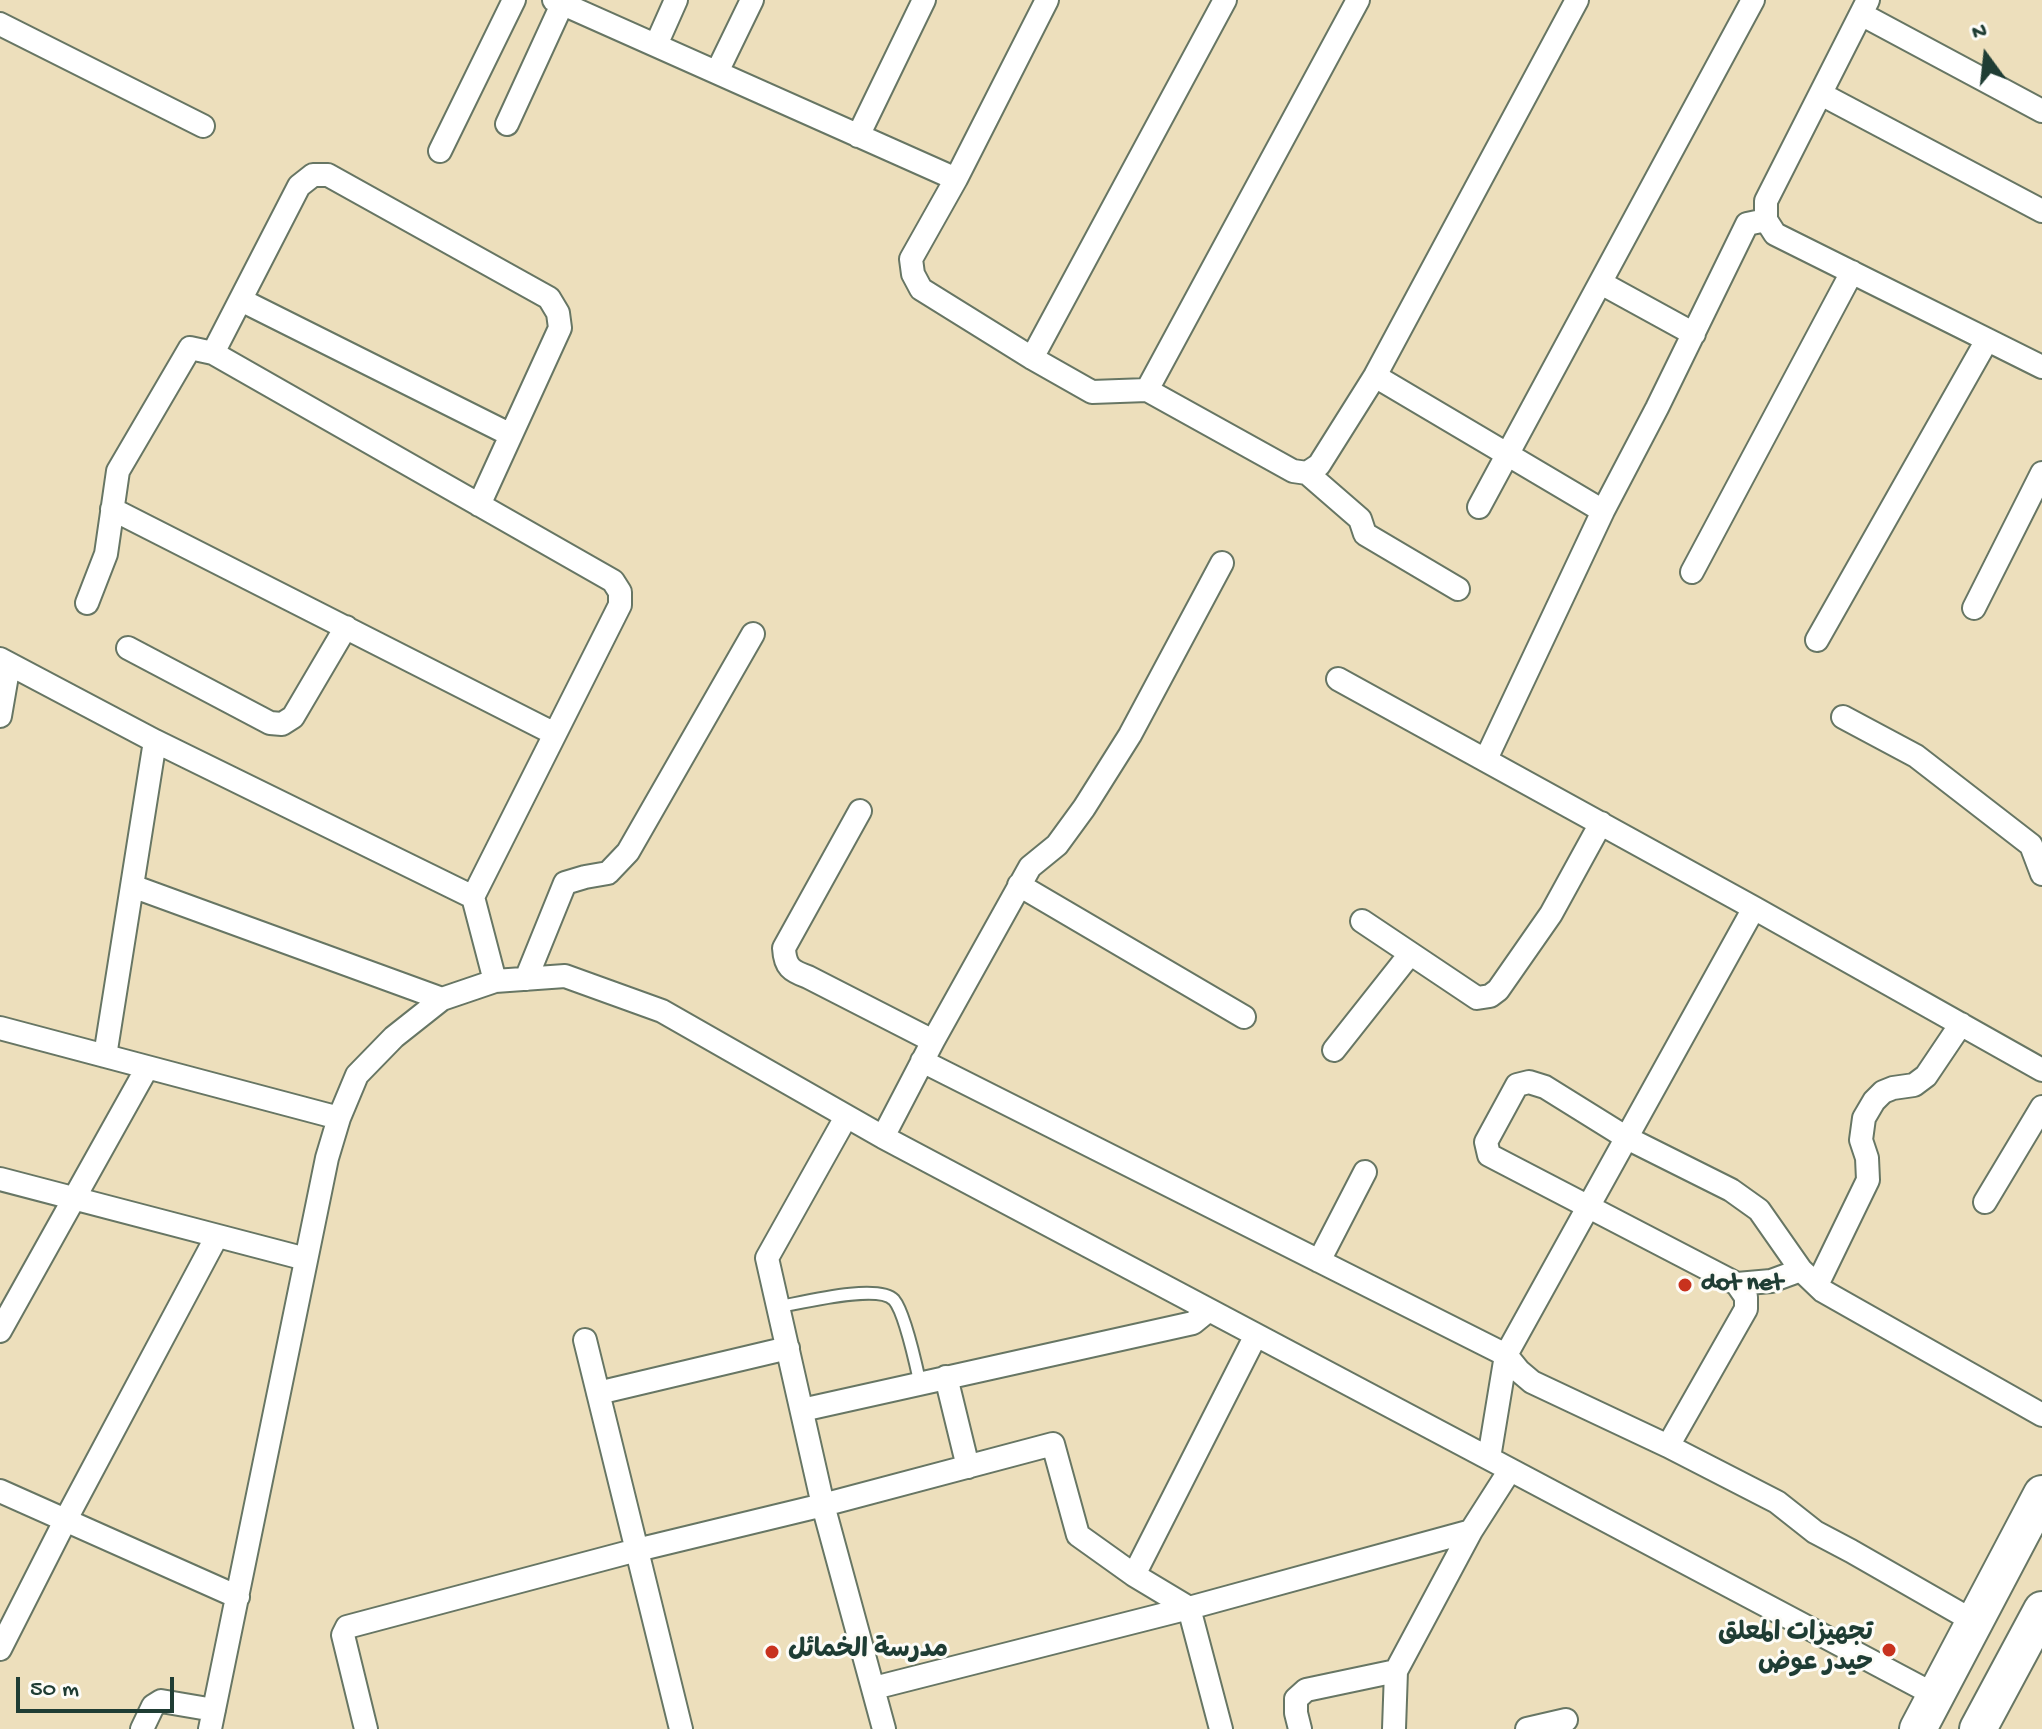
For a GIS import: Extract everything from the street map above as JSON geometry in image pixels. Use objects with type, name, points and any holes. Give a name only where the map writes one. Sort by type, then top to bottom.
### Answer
[{"type":"main road","points":[[1918,1729],[2042,1494]]},
{"type":"main road","points":[[1991,1590],[1995,1608],[2008,1620],[2027,1621],[2042,1610]]},
{"type":"main road","points":[[1978,1729],[2042,1610]]},
{"type":"main road","points":[[1943,1683],[1957,1664],[1974,1660],[1990,1667],[1998,1683],[1997,1692]]},
{"type":"street","points":[[440,151],[514,0]]},
{"type":"street","points":[[656,45],[676,0]]},
{"type":"street","points":[[717,72],[752,0]]},
{"type":"street","points":[[858,136],[924,0]]},
{"type":"street","points":[[1047,0],[956,179],[911,259],[913,274],[921,289],[1092,392],[1147,390],[1293,471],[1307,473],[1360,519],[1365,534],[1458,589]]},
{"type":"street","points":[[1032,358],[1225,0]]},
{"type":"street","points":[[1147,390],[1358,0]]},
{"type":"street","points":[[1307,473],[1319,465],[1375,376],[1577,0]]},
{"type":"street","points":[[1479,507],[1753,0]]},
{"type":"street","points":[[507,124],[560,1],[956,179]]},
{"type":"street","points":[[2042,111],[1865,7],[1766,201],[1766,220],[1775,234],[2042,367]]},
{"type":"street","points":[[0,24],[203,126]]},
{"type":"street","points":[[1821,94],[2042,211]]},
{"type":"street","points":[[213,353],[299,186],[313,175],[328,175],[549,298],[558,313],[560,328],[479,505]]},
{"type":"street","points":[[1486,759],[1603,511],[1747,224],[1766,220]]},
{"type":"street","points":[[1692,572],[1852,272]]},
{"type":"street","points":[[1601,283],[1694,334]]},
{"type":"street","points":[[241,300],[511,435]]},
{"type":"street","points":[[1817,640],[1987,340]]},
{"type":"street","points":[[87,603],[106,554],[118,471],[190,348],[213,353],[613,581],[620,592],[620,605],[473,897],[495,981]]},
{"type":"street","points":[[1375,376],[1603,511]]},
{"type":"street","points":[[1974,608],[2042,473]]},
{"type":"street","points":[[112,509],[555,734]]},
{"type":"street","points":[[883,1137],[1019,885],[1030,867],[1057,845],[1084,808],[1130,735],[1222,563]]},
{"type":"street","points":[[128,648],[270,723],[282,724],[293,717],[346,627]]},
{"type":"street","points":[[526,979],[565,883],[608,873],[628,852],[753,634]]},
{"type":"street","points":[[0,716],[5,662],[155,741],[473,897]]},
{"type":"street","points":[[1338,679],[2042,1070]]},
{"type":"street","points":[[1843,717],[1916,756],[2031,845],[2042,874]]},
{"type":"street","points":[[105,1056],[155,741]]},
{"type":"street","points":[[860,811],[784,948],[785,960],[793,972],[933,1041]]},
{"type":"street","points":[[1362,921],[1477,998],[1490,996],[1498,990],[1551,914],[1601,823]]},
{"type":"street","points":[[1019,885],[1244,1017]]},
{"type":"street","points":[[132,886],[442,999]]},
{"type":"street","points":[[1489,1458],[1506,1355],[1754,908]]},
{"type":"street","points":[[1334,1050],[1410,954]]},
{"type":"street","points":[[142,1729],[153,1706],[161,1701],[212,1720],[327,1158],[357,1075],[394,1037],[442,999],[495,981],[565,976],[662,1011],[846,1117],[1510,1470],[1943,1683]]},
{"type":"street","points":[[1809,1278],[1868,1180],[1867,1158],[1861,1140],[1864,1118],[1874,1101],[1883,1092],[1914,1085],[1926,1076],[1961,1024]]},
{"type":"street","points":[[0,1028],[339,1118]]},
{"type":"street","points":[[922,1061],[1506,1355],[1532,1382],[1777,1502],[1815,1532],[1975,1622]]},
{"type":"street","points":[[0,1331],[147,1068]]},
{"type":"street","points":[[1668,1446],[1746,1309],[1746,1297],[1737,1284],[1489,1155],[1486,1142],[1517,1085],[1529,1082],[1545,1087],[1627,1138],[1731,1190],[1759,1210],[1809,1278],[1823,1291],[2042,1415]]},
{"type":"street","points":[[1985,1202],[2042,1107]]},
{"type":"street","points":[[846,1117],[767,1258],[823,1505],[884,1729]]},
{"type":"street","points":[[1319,1261],[1365,1172]]},
{"type":"street","points":[[0,1179],[306,1259]]},
{"type":"street","points":[[0,1649],[217,1236]]},
{"type":"street","points":[[1737,1284],[1809,1278]]},
{"type":"street","points":[[802,1410],[1193,1323],[1209,1310]]},
{"type":"street","points":[[1134,1575],[1256,1335]]},
{"type":"street","points":[[585,1340],[681,1729]]},
{"type":"street","points":[[598,1393],[788,1348]]},
{"type":"street","points":[[946,1377],[968,1467]]},
{"type":"street","points":[[366,1729],[343,1635],[347,1627],[1053,1444],[1078,1535],[1134,1575],[1189,1608],[1221,1729]]},
{"type":"street","points":[[1394,1729],[1396,1671],[1471,1531],[1510,1470]]},
{"type":"street","points":[[0,1491],[238,1597]]},
{"type":"street","points":[[874,1688],[1189,1608],[1471,1531]]},
{"type":"street","points":[[1300,1729],[1296,1699],[1306,1690],[1396,1671]]},
{"type":"street","points":[[1527,1729],[1566,1720]]},
{"type":"lane","points":[[778,1307],[852,1294],[880,1293],[894,1300],[905,1324],[920,1383]]},
{"type":"place","name":"dot net","points":[[1685,1285]]},
{"type":"place","name":"تجهيزات المعلق حيدر عوض","points":[[1889,1650]]},
{"type":"place","name":"مدرسة الخمائل","points":[[772,1652]]}]
